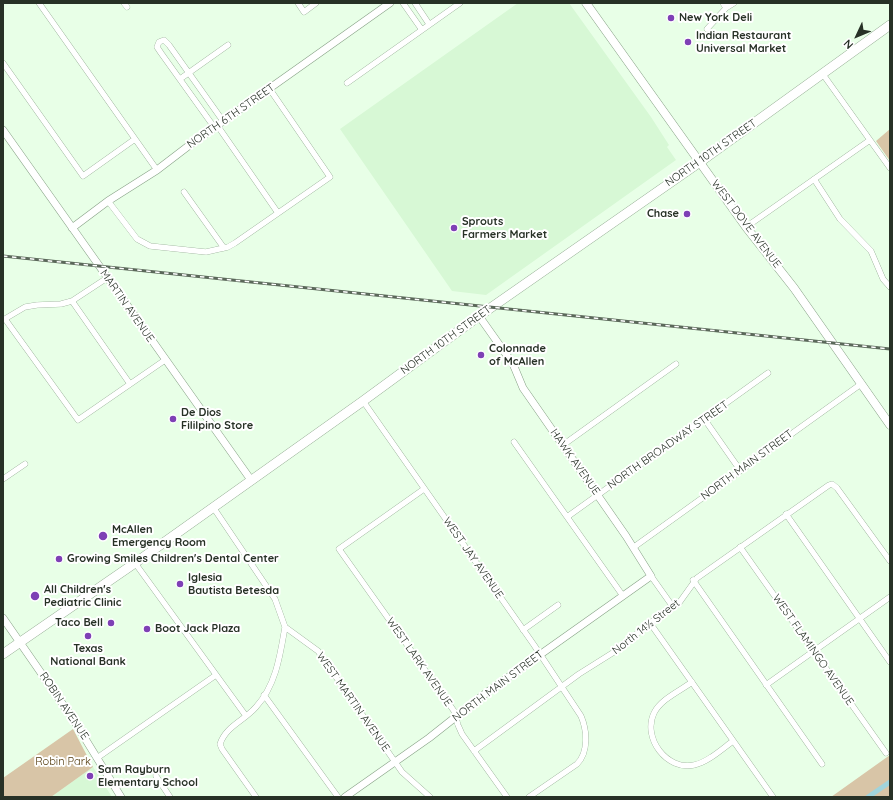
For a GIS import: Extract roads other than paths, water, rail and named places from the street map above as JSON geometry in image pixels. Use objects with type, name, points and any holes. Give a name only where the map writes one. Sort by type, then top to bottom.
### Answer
[{"type":"main road","name":"WEST DOVE AVENUE","points":[[586,3],[746,227],[794,288],[890,426]]},
{"type":"main road","name":"NORTH 10TH STREET","points":[[3,654],[135,563],[363,401],[479,316],[700,162],[890,25]]},
{"type":"street","points":[[39,3],[157,170]]},
{"type":"street","points":[[298,3],[304,12],[316,3]]},
{"type":"street","name":"NORTH 6TH STREET","points":[[72,228],[108,201],[157,170],[218,124],[390,3]]},
{"type":"street","points":[[404,3],[422,30]]},
{"type":"street","points":[[415,3],[429,24]]},
{"type":"street","points":[[347,83],[460,3]]},
{"type":"street","points":[[707,29],[725,6],[734,3]]},
{"type":"street","points":[[218,124],[180,79],[159,50],[157,47],[159,42],[164,40],[167,42],[189,73],[218,124],[278,213]]},
{"type":"street","points":[[180,79],[228,45]]},
{"type":"street","points":[[3,63],[83,176],[135,139]]},
{"type":"street","points":[[822,74],[890,168]]},
{"type":"street","points":[[108,201],[130,232],[137,239],[150,246],[206,252],[224,248],[235,243],[330,177],[269,88]]},
{"type":"street","name":"MARTIN AVENUE","points":[[3,130],[164,360],[251,480]]},
{"type":"street","points":[[746,227],[870,140]]},
{"type":"street","points":[[814,179],[840,219],[871,252],[883,278],[890,287]]},
{"type":"street","points":[[184,192],[224,248]]},
{"type":"street","points":[[108,278],[72,301],[61,304],[25,307],[4,319],[78,420],[164,360]]},
{"type":"street","points":[[72,301],[130,384]]},
{"type":"street","name":"HAWK AVENUE","points":[[479,316],[513,364],[523,388],[634,547],[651,576],[673,607]]},
{"type":"street","points":[[563,445],[676,364]]},
{"type":"street","name":"NORTH BROADWAY STREET","points":[[567,517],[768,373]]},
{"type":"street","name":"NORTH MAIN STREET","points":[[634,547],[861,384]]},
{"type":"street","name":"WEST JAY AVENUE","points":[[363,401],[540,654],[581,716],[584,725],[586,743],[582,758],[577,764],[529,797]]},
{"type":"street","points":[[704,420],[740,470]]},
{"type":"street","points":[[514,442],[623,596]]},
{"type":"street","points":[[3,479],[24,464]]},
{"type":"street","name":"North 14½ Street","points":[[474,751],[562,686],[610,655],[650,623],[673,607],[683,599],[694,580],[786,514],[832,484],[837,488],[890,561]]},
{"type":"street","name":"WEST LARK AVENUE","points":[[424,489],[339,549],[456,716],[458,725],[474,751],[507,797]]},
{"type":"street","points":[[213,507],[275,599],[285,627],[275,677],[256,707],[226,732],[220,744],[256,797]]},
{"type":"street","points":[[786,514],[890,662]]},
{"type":"street","name":"WEST FLAMINGO AVENUE","points":[[740,547],[886,753]]},
{"type":"street","points":[[135,563],[246,716]]},
{"type":"street","name":"NORTH MAIN STREET","points":[[345,797],[540,654],[651,576]]},
{"type":"street","points":[[694,580],[822,764]]},
{"type":"street","points":[[766,685],[890,597]]},
{"type":"street","points":[[523,630],[558,605]]},
{"type":"street","name":"ROBIN AVENUE","points":[[3,618],[74,719],[121,797]]},
{"type":"street","points":[[650,623],[773,797]]},
{"type":"street","name":"WEST MARTIN AVENUE","points":[[285,627],[318,651],[404,774],[430,797]]},
{"type":"street","points":[[97,758],[216,675]]},
{"type":"street","points":[[692,682],[664,701],[654,713],[651,726],[652,733],[661,752],[677,764],[694,765],[704,761],[734,741]]},
{"type":"street","points":[[264,695],[338,797]]},
{"type":"street","points":[[156,776],[170,797]]},
{"type":"waterway","points":[[868,797],[890,782]]},
{"type":"railway","points":[[3,256],[890,349]]},
{"type":"place","name":"New York Deli","points":[[671,18]]},
{"type":"place","name":"Indian Restaurant Universal Market","points":[[688,42]]},
{"type":"place","name":"Chase","points":[[687,214]]},
{"type":"place","name":"Sprouts Farmers Market","points":[[454,228]]},
{"type":"place","name":"Colonnade of McAllen","points":[[481,355]]},
{"type":"place","name":"De Dios Fililpino Store","points":[[173,419]]},
{"type":"place","name":"McAllen Emergency Room","points":[[103,536]]},
{"type":"place","name":"Growing Smiles Children's Dental Center","points":[[59,559]]},
{"type":"place","name":"Iglesia Bautista Betesda","points":[[180,584]]},
{"type":"place","name":"All Children's Pediatric Clinic","points":[[35,596]]},
{"type":"place","name":"Taco Bell","points":[[111,623]]},
{"type":"place","name":"Boot Jack Plaza","points":[[147,629]]},
{"type":"place","name":"Texas National Bank","points":[[88,636]]},
{"type":"place","name":"Sam Rayburn Elementary School","points":[[90,776]]},
{"type":"park label","name":"Robin Park","points":[[63,762]]}]
